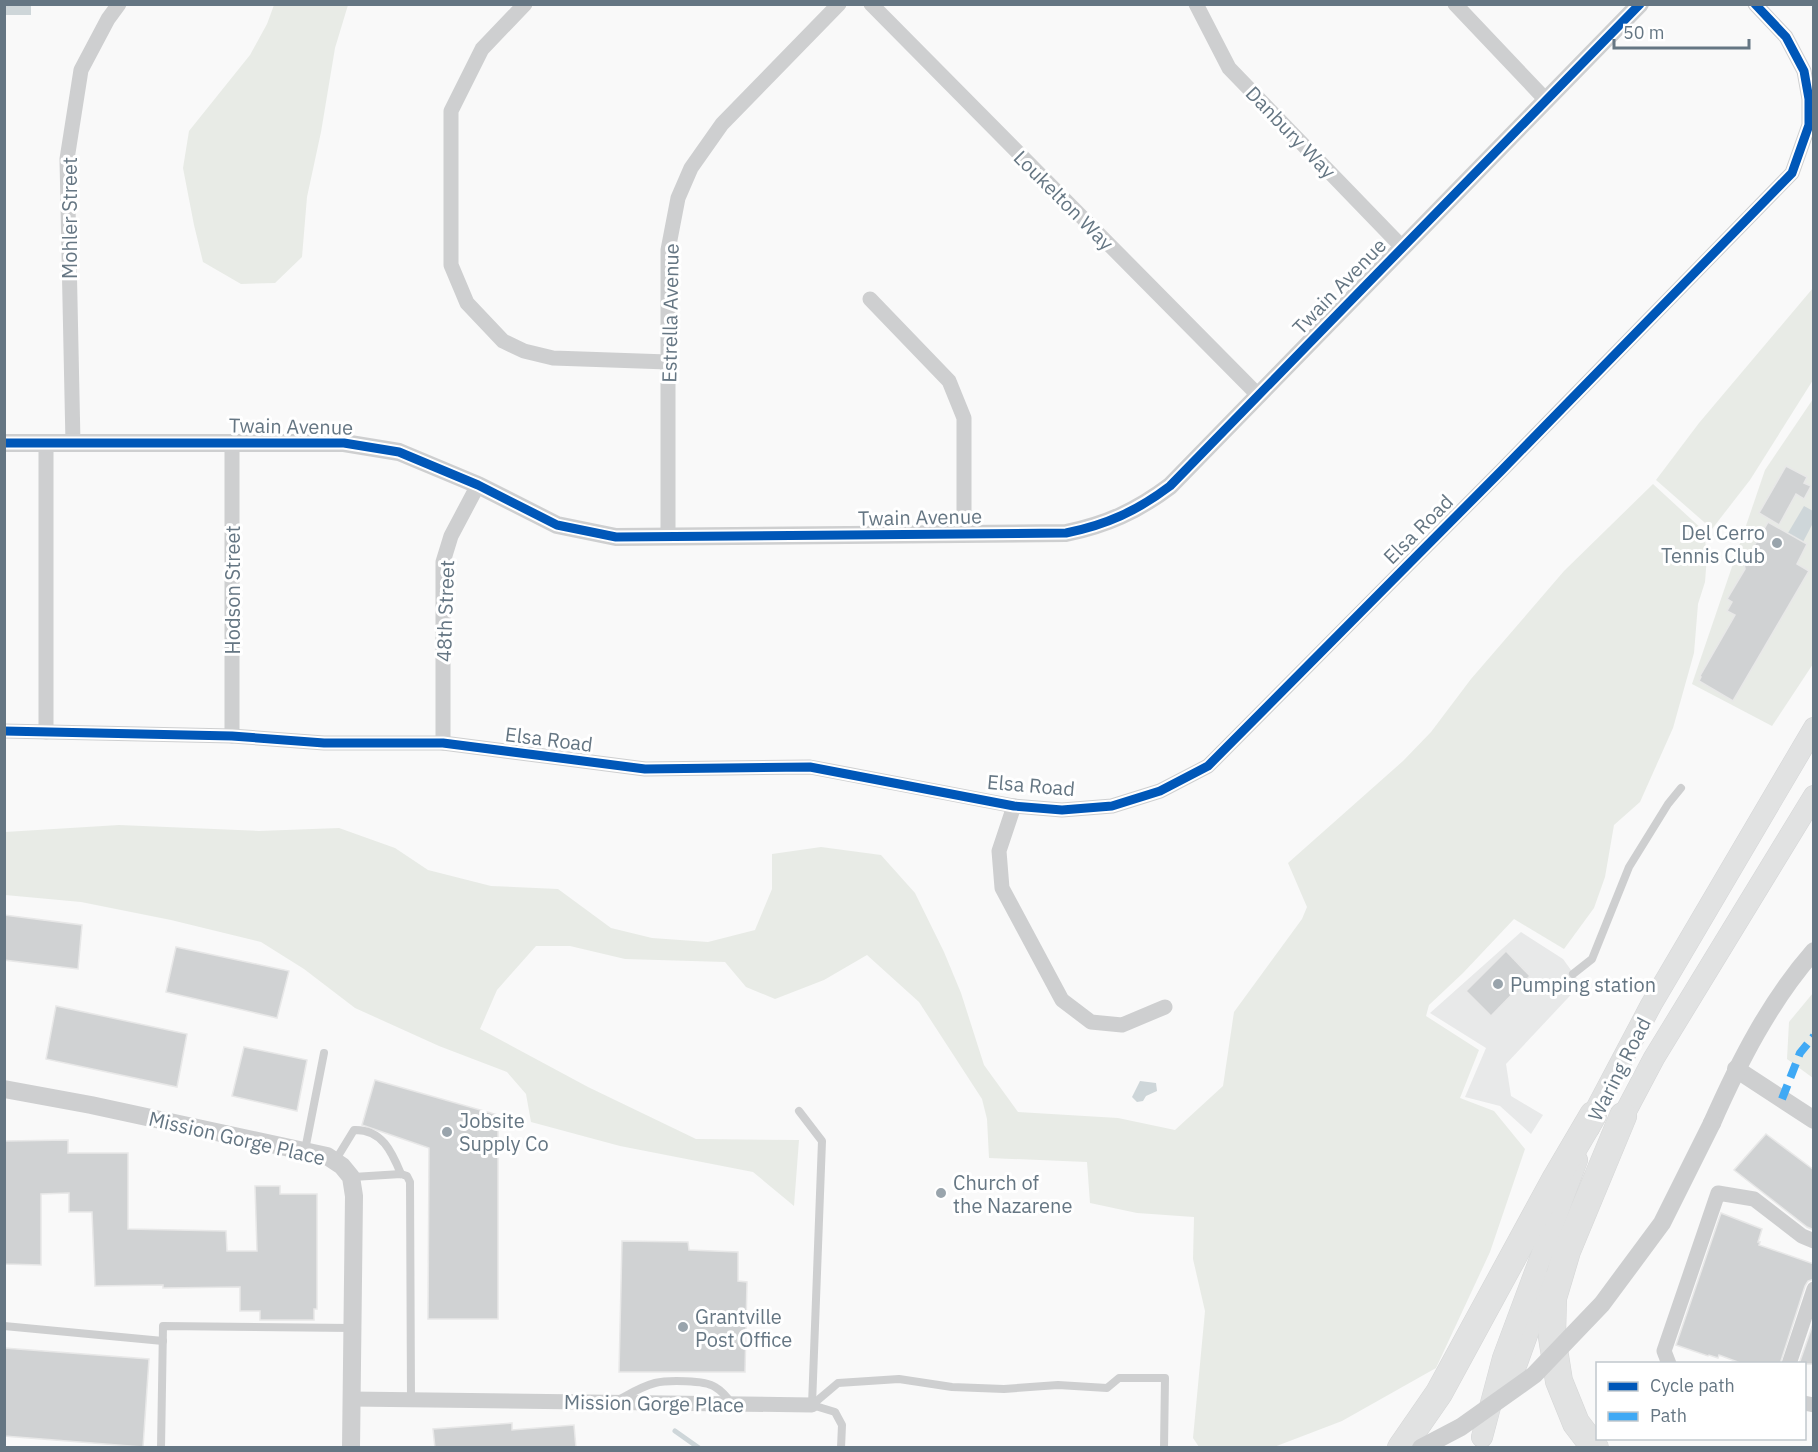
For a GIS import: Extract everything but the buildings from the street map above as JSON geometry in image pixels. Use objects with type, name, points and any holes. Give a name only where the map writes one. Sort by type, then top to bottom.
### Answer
[{"type":"highway","points":[[1401,1448],[1438,1393],[1593,1115]]},
{"type":"highway","points":[[1595,1448],[1576,1423],[1559,1381],[1552,1337],[1553,1298],[1568,1251],[1623,1116]]},
{"type":"main road","name":"Waring Road","points":[[1480,1442],[1503,1358],[1593,1115],[1651,1005],[1814,728]]},
{"type":"main road","name":"Waring Road","points":[[1480,1442],[1517,1363],[1547,1281],[1602,1157],[1623,1116],[1654,1058],[1814,796]]},
{"type":"street","name":"Mohler Street","points":[[73,443],[67,159],[81,70],[108,19],[119,4]]},
{"type":"street","points":[[525,4],[482,48],[451,111],[451,265],[467,303],[503,341],[524,351],[553,358],[668,362]]},
{"type":"street","name":"Estrella Avenue","points":[[668,537],[668,250],[678,198],[691,168],[722,124],[839,4]]},
{"type":"street","name":"Loukelton Way","points":[[871,4],[1258,395]]},
{"type":"street","name":"Danbury Way","points":[[1196,4],[1229,68],[1402,247]]},
{"type":"street","points":[[1455,4],[1545,99]]},
{"type":"street","name":"Twain Avenue","points":[[4,443],[344,443],[399,452],[478,485],[557,525],[616,537],[1066,533],[1095,527],[1147,503],[1170,486],[1640,4]]},
{"type":"street","name":"Elsa Road","points":[[4,731],[232,736],[324,743],[443,743],[645,769],[810,767],[1014,806],[1062,810],[1112,806],[1160,791],[1208,766],[1510,462],[1792,173],[1809,124],[1809,99],[1804,71],[1786,37],[1755,4]]},
{"type":"street","points":[[870,299],[949,381],[964,418],[964,535]]},
{"type":"street","points":[[46,443],[46,732]]},
{"type":"street","name":"Hodson Street","points":[[232,443],[232,736]]},
{"type":"street","name":"48th Street","points":[[443,743],[443,562],[451,536],[478,485]]},
{"type":"street","points":[[1014,806],[999,851],[1002,888],[1062,1000],[1091,1022],[1122,1025],[1165,1007]]},
{"type":"street","points":[[1421,1448],[1461,1427],[1534,1375],[1602,1304],[1662,1223],[1736,1069],[1792,975],[1814,951]]},
{"type":"street","points":[[1736,1069],[1814,1120]]},
{"type":"street","name":"Mission Gorge Place","points":[[4,1089],[91,1105],[327,1156],[342,1166],[351,1177]]},
{"type":"street","points":[[351,1177],[355,1218],[351,1448]]},
{"type":"street","points":[[1666,1358],[1718,1193],[1754,1198],[1802,1236],[1814,1241]]},
{"type":"street","points":[[1790,1362],[1814,1289]]},
{"type":"street","name":"Mission Gorge Place","points":[[351,1399],[812,1405]]},
{"type":"lane","points":[[1572,974],[1592,958],[1629,867],[1668,804],[1681,788]]},
{"type":"lane","points":[[305,1152],[324,1053]]},
{"type":"lane","points":[[800,1111],[822,1141],[812,1405]]},
{"type":"lane","points":[[335,1161],[354,1130],[369,1131],[386,1144],[401,1174]]},
{"type":"lane","points":[[351,1177],[401,1174],[407,1176],[410,1182],[411,1399]]},
{"type":"lane","points":[[4,1326],[163,1341]]},
{"type":"lane","points":[[161,1448],[163,1326],[352,1328]]},
{"type":"lane","points":[[812,1405],[838,1383],[899,1378],[952,1387],[1004,1389],[1058,1385],[1107,1388],[1119,1378],[1165,1378],[1164,1448]]},
{"type":"lane","points":[[614,1402],[642,1388],[662,1382],[713,1385],[722,1391],[732,1404]]},
{"type":"lane","points":[[812,1405],[835,1412],[842,1425],[841,1448]]},
{"type":"shaded area","points":[[5,4],[31,5],[31,15],[5,15]]},
{"type":"shaded area","points":[[274,5],[348,5],[335,48],[307,197],[302,257],[275,283],[241,284],[203,262],[183,168],[189,131],[250,55],[267,24]]},
{"type":"shaded area","points":[[1813,288],[1813,380],[1750,480],[1712,529],[1656,480],[1699,423]]},
{"type":"shaded area","name":"Del Cerro Tennis Club","points":[[1813,399],[1813,664],[1772,726],[1692,684],[1765,470]]},
{"type":"shaded area","points":[[1653,484],[1704,531],[1707,556],[1705,582],[1698,604],[1694,653],[1673,728],[1640,802],[1614,825],[1605,877],[1594,908],[1564,949],[1514,919],[1429,1005],[1426,1016],[1479,1050],[1460,1098],[1494,1111],[1525,1149],[1490,1252],[1436,1368],[1342,1421],[1274,1447],[1199,1447],[1193,1438],[1205,1311],[1193,1259],[1194,1217],[1137,1213],[1090,1203],[1087,1162],[989,1158],[987,1119],[982,1099],[919,1002],[867,955],[824,980],[775,999],[746,987],[725,962],[625,959],[570,946],[536,946],[497,990],[480,1029],[588,1087],[696,1139],[799,1140],[794,1206],[753,1172],[620,1146],[531,1122],[526,1094],[507,1072],[439,1046],[355,1008],[304,969],[261,942],[171,920],[81,902],[5,895],[5,832],[119,825],[259,831],[339,828],[395,848],[428,870],[491,886],[558,889],[611,928],[652,938],[708,942],[755,930],[772,889],[772,854],[821,847],[881,855],[915,893],[961,993],[984,1065],[1018,1112],[1118,1118],[1175,1130],[1223,1086],[1234,1012],[1302,919],[1307,907],[1288,863],[1403,761],[1431,732],[1471,679],[1564,571]]},
{"type":"shaded area","points":[[1804,506],[1813,511],[1813,523],[1803,542],[1788,533]]},
{"type":"shaded area","points":[[1521,932],[1563,959],[1581,984],[1506,1064],[1511,1096],[1543,1115],[1531,1134],[1500,1106],[1465,1097],[1486,1048],[1430,1013]]},
{"type":"shaded area","points":[[1813,993],[1813,1078],[1787,1059],[1789,1022]]},
{"type":"shaded area","points":[[1140,1081],[1156,1083],[1157,1091],[1146,1096],[1143,1101],[1137,1102],[1132,1097]]},
{"type":"waterway","points":[[675,1431],[699,1448]]},
{"type":"marked path","points":[[1782,1099],[1800,1053],[1814,1036]]},
{"type":"cycle path","points":[[4,443],[344,443],[399,452],[478,485],[557,525],[616,537],[1066,533],[1081,530],[1121,516],[1170,486],[1640,4]]},
{"type":"cycle path","points":[[4,731],[232,736],[324,743],[443,743],[645,769],[810,767],[1014,806],[1062,810],[1112,806],[1160,791],[1208,766],[1792,173],[1809,125],[1809,99],[1804,71],[1786,37],[1755,4]]},
{"type":"place","name":"Del Cerro Tennis Club","points":[[1777,543]]},
{"type":"place","name":"Pumping station","points":[[1498,984]]},
{"type":"place","name":"Jobsite Supply Co","points":[[447,1132]]},
{"type":"place","name":"Church of the Nazarene","points":[[941,1193]]},
{"type":"place","name":"Grantville Post Office","points":[[683,1327]]}]
